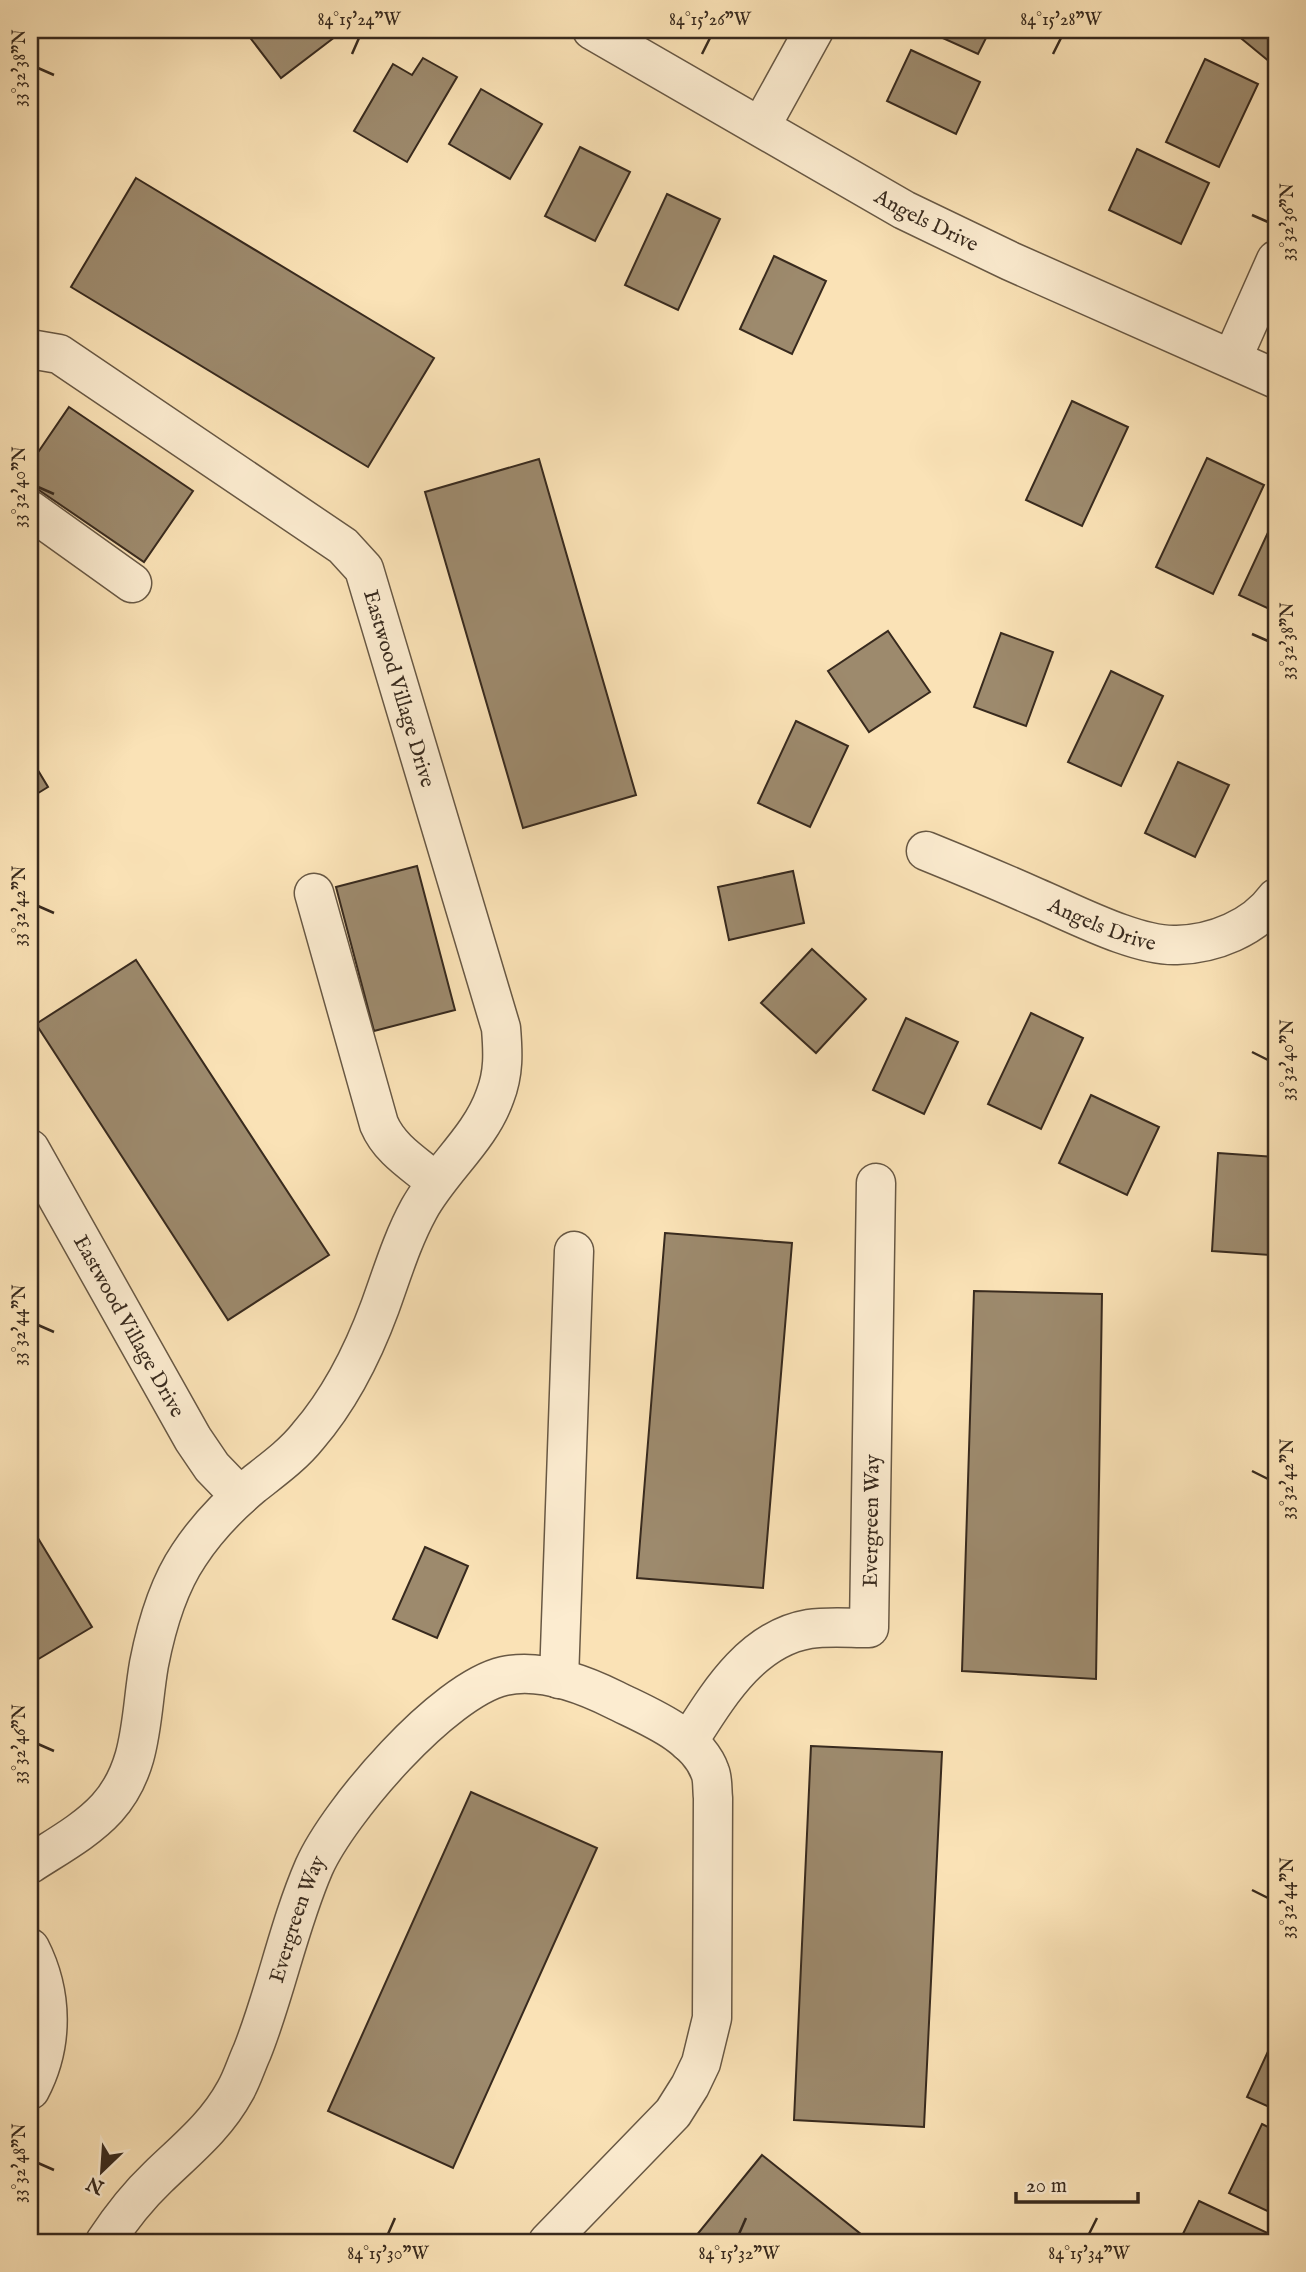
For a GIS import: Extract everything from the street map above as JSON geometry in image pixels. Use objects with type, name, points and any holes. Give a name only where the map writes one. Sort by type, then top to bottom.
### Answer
[{"type":"street","name":"Angels Drive","points":[[592,30],[904,210],[1010,261],[1276,379]]},
{"type":"street","points":[[761,126],[814,30]]},
{"type":"street","points":[[1231,359],[1276,260]]},
{"type":"street","name":"Eastwood Village Drive","points":[[30,349],[59,354],[343,545],[363,569],[501,1028],[503,1052],[501,1077],[485,1120],[436,1182],[418,1210],[360,1356],[331,1405],[307,1438],[226,1510],[200,1540],[176,1578],[166,1603],[150,1663],[138,1751],[121,1789],[108,1807],[91,1823],[30,1864]]},
{"type":"street","points":[[30,510],[132,583]]},
{"type":"street","name":"Angels Drive","points":[[926,851],[1097,924],[1126,935],[1175,946],[1203,942],[1233,932],[1254,920],[1276,898]]},
{"type":"street","points":[[314,893],[384,1136],[395,1149],[436,1182]]},
{"type":"street","name":"Eastwood Village Drive","points":[[30,1149],[193,1440],[212,1467],[240,1496]]},
{"type":"street","name":"Evergreen Way","points":[[688,1742],[731,1678],[770,1644],[796,1632],[810,1629],[869,1628],[876,1183]]},
{"type":"street","points":[[559,1679],[574,1251]]},
{"type":"street","name":"Evergreen Way","points":[[105,2242],[156,2178],[210,2129],[237,2089],[264,2023],[305,1890],[333,1831],[414,1737],[463,1695],[503,1676],[521,1674],[559,1679],[603,1694],[658,1720],[688,1742],[710,1772],[713,1798],[712,2018],[708,2039],[695,2074],[673,2113],[548,2242]]},
{"type":"street","points":[[30,1948],[39,1966],[47,2006],[44,2056],[30,2090]]},
{"type":"building","points":[[344,30],[281,78],[245,31]]},
{"type":"building","points":[[925,30],[990,30],[978,54]]},
{"type":"building","points":[[1231,30],[1276,30],[1276,67]]},
{"type":"building","points":[[911,50],[980,82],[956,134],[887,101]]},
{"type":"building","points":[[423,58],[457,77],[407,162],[354,131],[393,64],[412,75]]},
{"type":"building","points":[[1205,59],[1258,84],[1219,167],[1166,142]]},
{"type":"building","points":[[481,89],[542,124],[510,179],[449,144]]},
{"type":"building","points":[[580,147],[630,172],[595,241],[545,216]]},
{"type":"building","points":[[1137,149],[1209,183],[1181,244],[1109,210]]},
{"type":"building","points":[[136,178],[434,358],[368,467],[71,287]]},
{"type":"building","points":[[667,194],[720,219],[678,310],[625,285]]},
{"type":"building","points":[[774,256],[826,281],[792,354],[740,329]]},
{"type":"building","points":[[1072,401],[1128,427],[1082,526],[1026,500]]},
{"type":"building","points":[[69,407],[193,491],[144,562],[30,484],[30,464]]},
{"type":"building","points":[[1207,458],[1264,485],[1213,594],[1156,567]]},
{"type":"building","points":[[539,459],[636,795],[523,828],[425,492]]},
{"type":"building","points":[[1270,528],[1276,531],[1276,612],[1239,595]]},
{"type":"building","points":[[888,631],[930,692],[869,732],[828,671]]},
{"type":"building","points":[[1001,633],[1053,652],[1026,726],[974,707]]},
{"type":"building","points":[[1111,671],[1163,696],[1121,786],[1068,762]]},
{"type":"building","points":[[796,721],[848,746],[810,827],[758,803]]},
{"type":"building","points":[[30,757],[48,787],[30,798]]},
{"type":"building","points":[[1178,762],[1229,785],[1195,857],[1145,833]]},
{"type":"building","points":[[417,866],[455,1010],[374,1031],[336,887]]},
{"type":"building","points":[[793,871],[804,923],[729,940],[718,887]]},
{"type":"building","points":[[812,949],[866,999],[816,1053],[761,1003]]},
{"type":"building","points":[[136,960],[329,1255],[228,1320],[36,1024]]},
{"type":"building","points":[[1031,1013],[1083,1038],[1041,1129],[988,1104]]},
{"type":"building","points":[[906,1018],[958,1042],[924,1114],[873,1090]]},
{"type":"building","points":[[1091,1095],[1159,1127],[1127,1195],[1059,1163]]},
{"type":"building","points":[[1218,1153],[1276,1157],[1270,1255],[1212,1251]]},
{"type":"building","points":[[665,1233],[792,1243],[763,1588],[637,1578]]},
{"type":"building","points":[[974,1291],[1102,1294],[1096,1679],[962,1671]]},
{"type":"building","points":[[30,1525],[92,1627],[30,1664]]},
{"type":"building","points":[[425,1547],[468,1566],[437,1638],[393,1619]]},
{"type":"building","points":[[811,1746],[942,1752],[924,2127],[794,2120]]},
{"type":"building","points":[[471,1792],[597,1848],[453,2168],[328,2111]]},
{"type":"building","points":[[1270,2047],[1276,2050],[1276,2110],[1247,2097]]},
{"type":"building","points":[[1262,2124],[1276,2131],[1276,2215],[1229,2193]]},
{"type":"building","points":[[762,2155],[862,2235],[856,2242],[691,2242]]},
{"type":"building","points":[[1199,2201],[1276,2237],[1276,2242],[1179,2242]]}]
